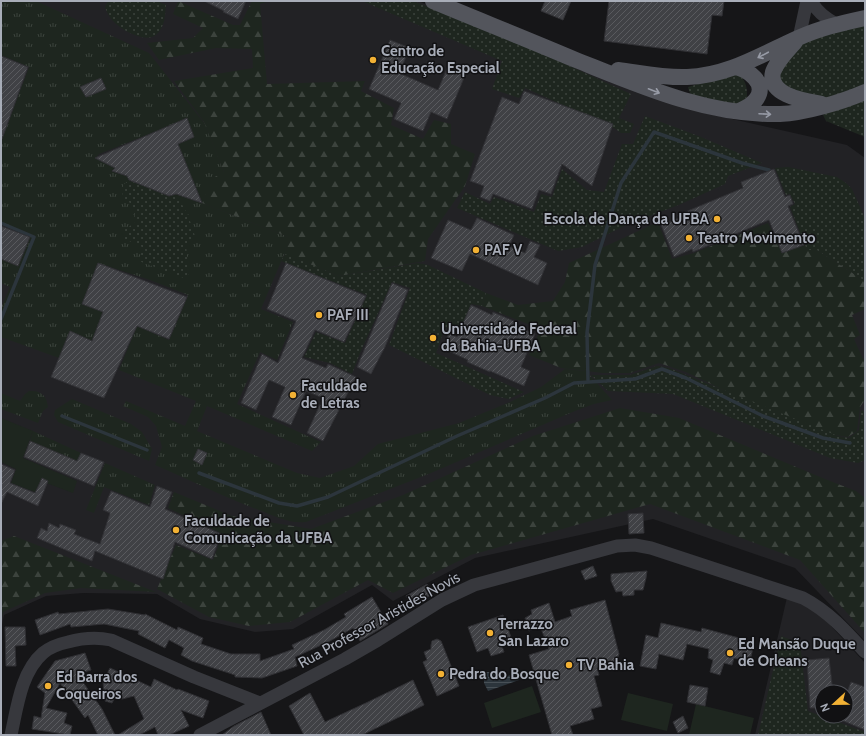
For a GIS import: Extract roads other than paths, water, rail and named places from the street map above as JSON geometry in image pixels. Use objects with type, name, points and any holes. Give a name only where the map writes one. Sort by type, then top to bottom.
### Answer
[{"type":"main road","points":[[433,1],[662,94],[708,107],[782,114],[826,105],[865,92]]},
{"type":"main road","points":[[592,66],[665,76],[688,77],[704,75],[736,67],[822,28],[865,18]]},
{"type":"main road","points":[[841,23],[865,24]]},
{"type":"main road","points":[[799,38],[786,52],[775,68],[773,80],[780,91],[788,95],[826,105]]},
{"type":"main road","points":[[736,67],[749,72],[754,76],[758,83],[759,91],[758,97],[753,103],[739,111]]},
{"type":"main road","points":[[686,101],[682,90],[688,77]]},
{"type":"street","points":[[799,38],[807,1]]},
{"type":"street","points":[[811,1],[819,13],[826,19],[841,23]]},
{"type":"street","name":"Rua Professor Aristides Novis","points":[[200,735],[217,730],[260,703],[378,640],[459,591],[474,585],[617,546],[635,545],[651,548],[803,598],[814,604],[838,623],[865,652]]},
{"type":"street","points":[[11,735],[20,696],[25,680],[33,664],[43,652],[58,644],[78,639],[96,637],[111,640],[194,677],[260,703]]},
{"type":"waterway","points":[[588,381],[587,333],[595,265],[621,183],[654,132],[742,163],[769,170]]},
{"type":"waterway","points":[[1,223],[34,237],[1,319]]},
{"type":"waterway","points":[[199,473],[279,503],[297,506],[328,497],[457,436],[545,398],[574,383],[635,379],[662,369],[686,378],[763,416],[823,438],[850,443]]},
{"type":"waterway","points":[[62,416],[147,450]]},
{"type":"place","name":"Centro de Educação Especial","points":[[373,60]]},
{"type":"place","name":"Escola de Dança da UFBA","points":[[717,219]]},
{"type":"place","name":"Teatro Movimento","points":[[689,238]]},
{"type":"place","name":"PAF V","points":[[476,250]]},
{"type":"place","name":"PAF III","points":[[319,315]]},
{"type":"place","name":"Universidade Federal da Bahia-UFBA","points":[[433,338]]},
{"type":"place","name":"Faculdade de Letras","points":[[293,395]]},
{"type":"place","name":"Faculdade de Comunicação da UFBA","points":[[176,530]]},
{"type":"place","name":"Terrazzo San Lazaro","points":[[490,633]]},
{"type":"place","name":"Ed Mansão Duque de Orleans","points":[[730,653]]},
{"type":"place","name":"TV Bahia","points":[[569,665]]},
{"type":"place","name":"Pedra do Bosque","points":[[441,674]]},
{"type":"place","name":"Ed Barra dos Coqueiros","points":[[48,686]]}]
